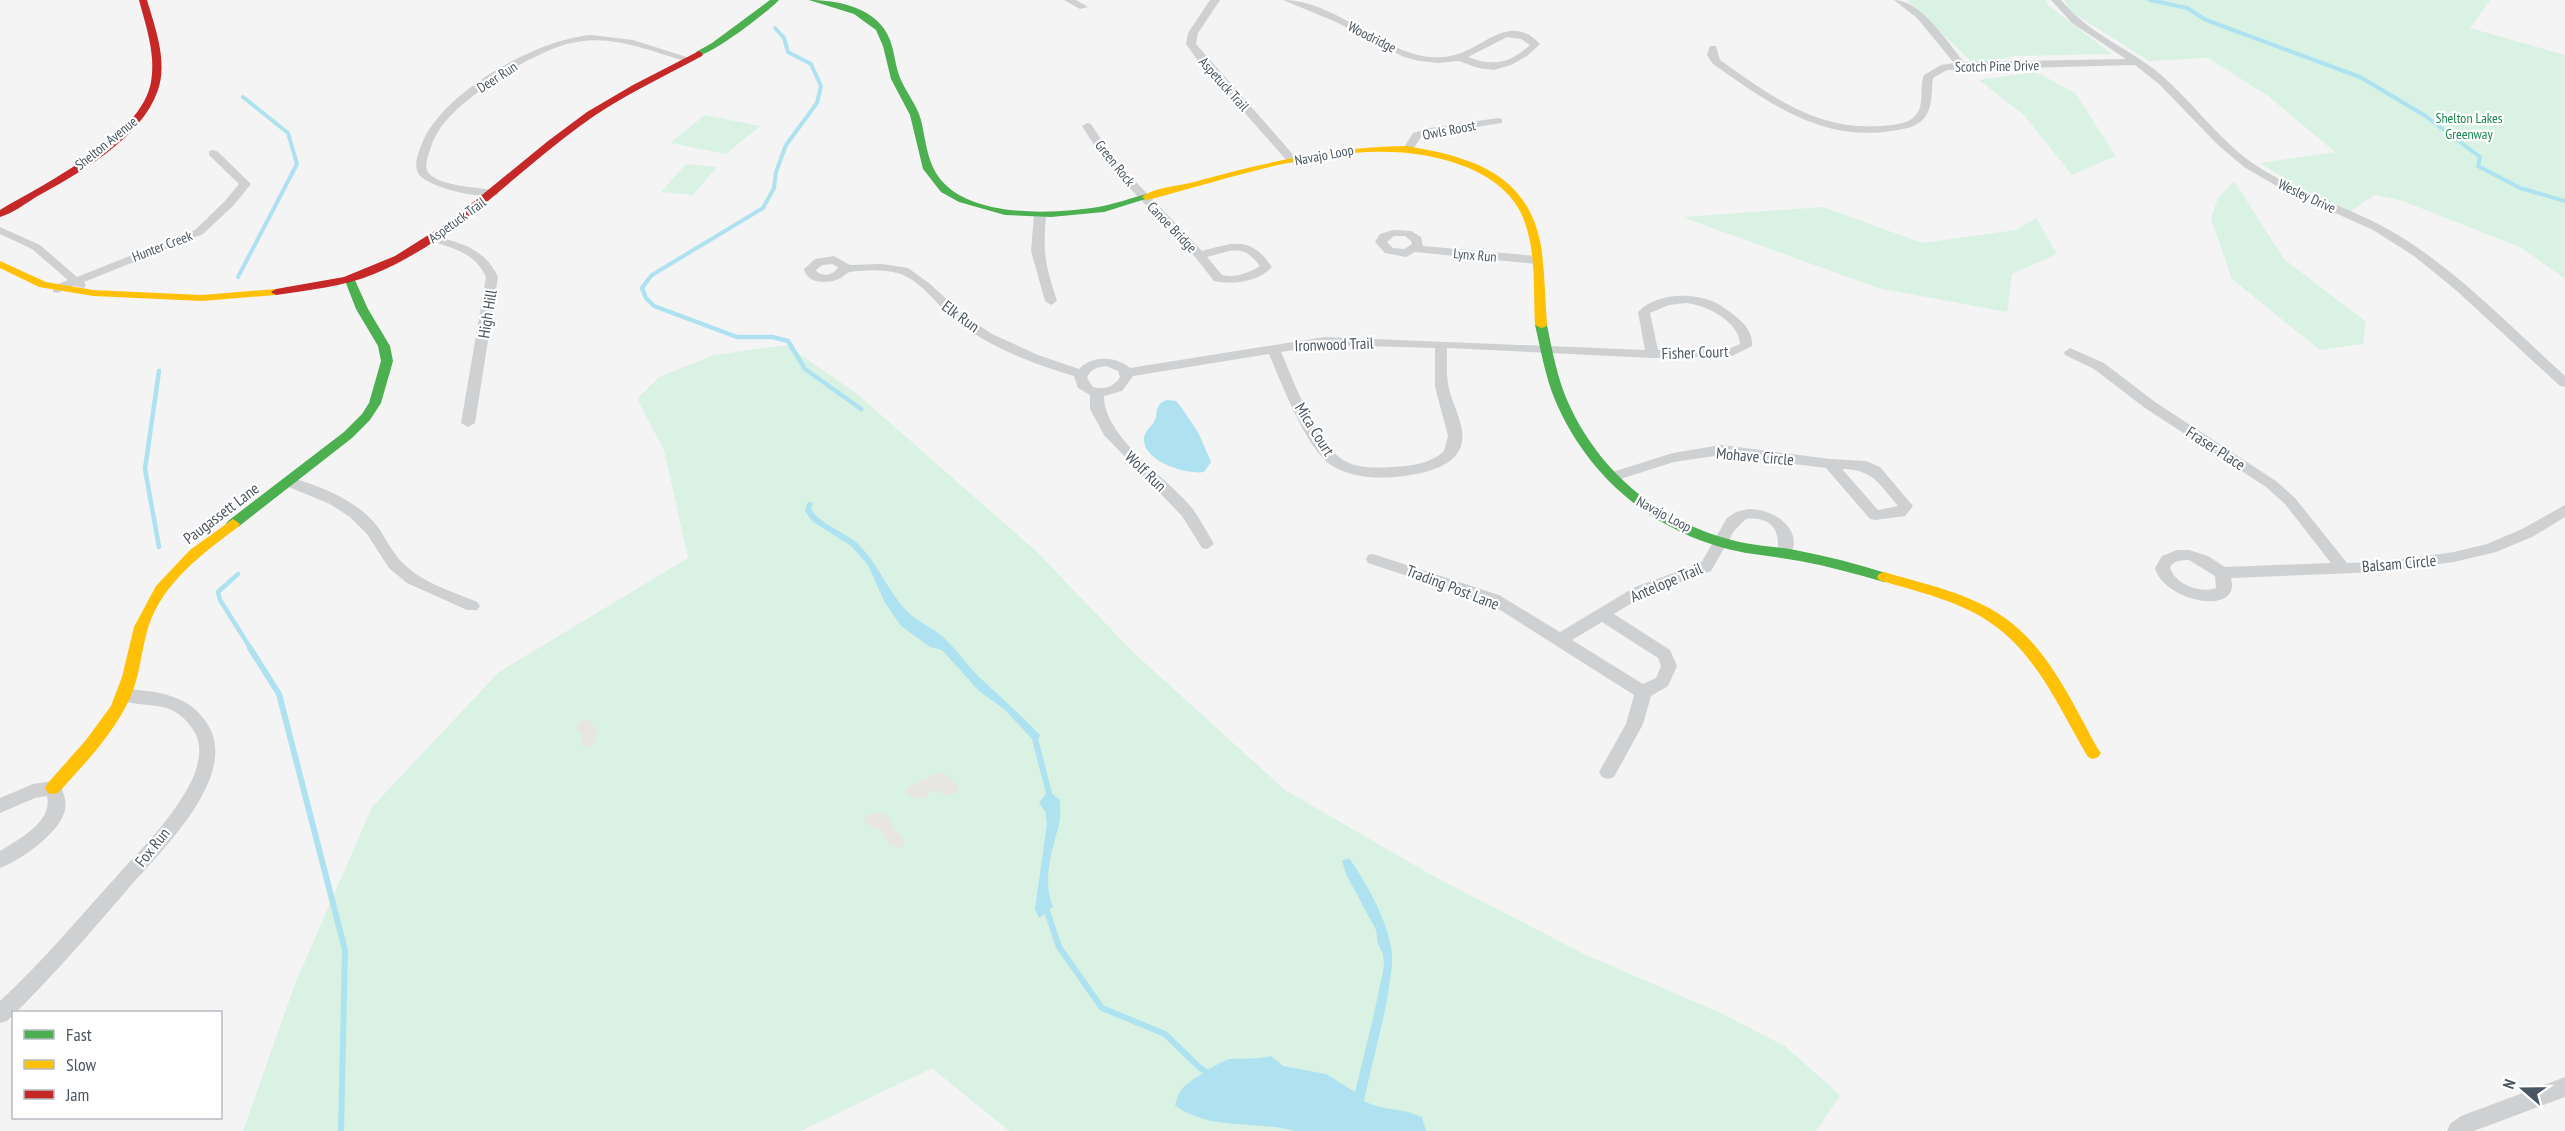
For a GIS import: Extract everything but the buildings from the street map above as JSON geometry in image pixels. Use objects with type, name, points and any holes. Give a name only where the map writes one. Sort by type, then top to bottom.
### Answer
[{"type":"street","name":"Shelton Avenue","points":[[0,214],[69,173],[115,139],[142,114],[150,102],[154,88],[151,41],[143,0]]},
{"type":"street","name":"Aspetuck Trail","points":[[0,264],[43,285],[57,289],[184,297],[243,295],[349,278],[409,253],[434,239],[577,124],[733,33],[775,0]]},
{"type":"street","name":"Navajo Loop","points":[[813,0],[850,9],[871,20],[879,28],[886,38],[896,78],[911,107],[927,164],[939,184],[972,203],[999,210],[1040,215],[1093,211],[1293,161],[1352,149],[1408,149],[1435,153],[1468,163],[1490,174],[1510,188],[1521,200],[1529,220],[1536,260],[1544,348],[1558,401],[1579,440],[1635,501],[1676,524],[1721,542],[1785,552],[1901,581],[1981,611],[2022,642],[2093,753]]},
{"type":"street","points":[[1070,0],[1083,7]]},
{"type":"street","name":"Aspetuck Trail","points":[[1215,0],[1193,33],[1191,44],[1199,56],[1293,161]]},
{"type":"street","name":"Woodridge","points":[[1288,0],[1338,20],[1412,57],[1439,60],[1459,57],[1500,35],[1521,36],[1535,44],[1496,69],[1459,57]]},
{"type":"street","points":[[1899,0],[1920,16],[1961,65]]},
{"type":"street","name":"Wesley Drive","points":[[2056,0],[2072,18],[2151,72],[2249,166],[2393,237],[2418,254],[2565,383]]},
{"type":"street","name":"Deer Run","points":[[494,193],[441,183],[424,174],[422,169],[422,157],[435,126],[453,108],[478,90],[541,50],[575,39],[607,37],[624,39],[688,59]]},
{"type":"street","name":"Scotch Pine Drive","points":[[1713,48],[1712,55],[1716,62],[1791,113],[1809,121],[1855,130],[1875,131],[1911,123],[1920,116],[1926,106],[1928,77],[1944,67],[2134,62]]},
{"type":"street","name":"Owls Roost","points":[[1408,149],[1417,135],[1498,121]]},
{"type":"street","name":"Green Rock","points":[[1087,126],[1109,160],[1145,198]]},
{"type":"street","name":"Hunter Creek","points":[[57,289],[74,280],[199,232],[238,195],[245,184],[213,153]]},
{"type":"street","name":"Canoe Bridge","points":[[1145,198],[1200,255],[1218,278],[1228,280],[1257,274],[1266,267],[1258,253],[1250,248],[1236,247],[1200,255]]},
{"type":"street","points":[[1040,215],[1038,258],[1051,301]]},
{"type":"street","points":[[0,230],[36,247],[85,292]]},
{"type":"street","name":"High Hill","points":[[434,239],[480,256],[486,262],[492,277],[468,423]]},
{"type":"street","name":"Lynx Run","points":[[1415,249],[1536,260]]},
{"type":"street","name":"Elk Run","points":[[844,269],[885,268],[905,271],[962,319],[988,335],[1030,357],[1081,374]]},
{"type":"street","name":"Paugassett Lane","points":[[53,788],[107,727],[124,695],[145,617],[167,581],[199,549],[289,482],[357,426],[370,410],[381,388],[387,361],[384,346],[362,309],[349,278]]},
{"type":"street","name":"Fisher Court","points":[[1544,348],[1652,354],[1732,352],[1746,346],[1747,338],[1740,326],[1713,306],[1699,301],[1681,300],[1651,305],[1644,312],[1652,354]]},
{"type":"street","name":"Ironwood Trail","points":[[1127,373],[1324,341],[1544,348]]},
{"type":"street","name":"Mica Court","points":[[1273,348],[1298,404],[1329,457],[1348,467],[1375,472],[1429,466],[1441,460],[1454,447],[1455,435],[1441,380],[1441,344]]},
{"type":"street","name":"Fraser Place","points":[[2070,352],[2099,366],[2150,405],[2271,484],[2290,501],[2342,567]]},
{"type":"street","points":[[1108,363],[1120,366],[1127,373],[1123,385],[1111,391],[1098,392],[1083,385],[1081,374],[1095,364],[1108,363]]},
{"type":"street","name":"Wolf Run","points":[[1098,392],[1097,409],[1109,432],[1187,512],[1208,544]]},
{"type":"street","name":"Mohave Circle","points":[[1611,477],[1672,458],[1721,450],[1830,464],[1861,464],[1875,470],[1906,506],[1900,512],[1875,515],[1830,464]]},
{"type":"street","points":[[289,482],[327,496],[354,512],[371,528],[388,558],[406,575],[472,606]]},
{"type":"street","name":"Balsam Circle","points":[[2222,573],[2407,563],[2454,557],[2491,548],[2527,533],[2565,510]]},
{"type":"street","points":[[1721,542],[1732,520],[1748,512],[1766,515],[1779,523],[1785,534],[1785,552]]},
{"type":"street","name":"Antelope Trail","points":[[1560,640],[1640,591],[1706,567],[1721,542]]},
{"type":"street","name":"Trading Post Lane","points":[[1373,559],[1494,599],[1560,640]]},
{"type":"street","name":"Antelope Trail","points":[[1601,613],[1664,654],[1669,666],[1662,682],[1643,692]]},
{"type":"street","points":[[1560,640],[1643,692],[1641,708],[1634,728],[1608,772]]},
{"type":"street","name":"Fox Run","points":[[0,1014],[73,940],[168,829],[190,799],[208,760],[206,739],[202,727],[195,718],[167,700],[124,695]]},
{"type":"street","points":[[0,806],[33,791],[53,788],[57,804],[56,813],[48,823],[15,851],[0,860]]},
{"type":"street","points":[[2457,1131],[2468,1123],[2565,1087]]},
{"type":"green space","points":[[1907,0],[2045,0],[2049,6],[2112,54],[2015,56],[1975,65]]},
{"type":"green space","name":"Shelton Lakes Greenway","points":[[2064,0],[2490,0],[2470,28],[2565,55],[2565,279],[2522,248],[2400,200],[2374,195],[2351,211],[2298,187],[2260,163],[2335,152],[2268,96],[2208,58],[2149,61],[2070,11]]},
{"type":"green space","points":[[2036,72],[2075,93],[2116,156],[2072,175],[2024,115],[1979,80]]},
{"type":"green space","points":[[705,115],[760,126],[726,154],[670,143]]},
{"type":"green space","points":[[686,164],[717,167],[693,195],[661,192]]},
{"type":"green space","points":[[2234,181],[2284,259],[2366,322],[2363,344],[2320,350],[2232,279],[2211,219],[2218,198]]},
{"type":"green space","points":[[1823,207],[1922,243],[2016,230],[2036,218],[2057,254],[2012,274],[2007,312],[1878,288],[1682,217]]},
{"type":"green space","points":[[786,345],[856,393],[1036,551],[1134,653],[1285,790],[1435,877],[1582,953],[1718,1012],[1785,1046],[1840,1095],[1816,1131],[1009,1131],[932,1068],[801,1131],[243,1131],[295,984],[372,807],[499,672],[688,558],[664,450],[637,399],[659,377],[714,355]]},
{"type":"sand","points":[[588,720],[598,731],[593,744],[586,747],[581,745],[581,735],[576,729],[580,722]]},
{"type":"sand","points":[[937,773],[945,774],[958,786],[957,791],[949,796],[932,789],[926,798],[920,799],[906,792],[905,789]]},
{"type":"sand","points":[[872,813],[886,815],[903,836],[902,846],[899,848],[890,846],[881,831],[864,822],[866,816]]},
{"type":"water","points":[[1167,400],[1176,401],[1198,432],[1211,462],[1204,472],[1187,471],[1166,465],[1157,460],[1145,446],[1144,438],[1155,420],[1157,409]]},
{"type":"water","points":[[808,502],[813,503],[811,508],[818,518],[857,543],[871,559],[906,610],[943,637],[977,675],[1040,735],[1039,738],[1032,739],[1004,709],[979,691],[942,650],[930,647],[901,626],[884,601],[868,565],[851,546],[812,521],[805,511]]},
{"type":"water","points":[[1051,793],[1060,800],[1060,821],[1048,876],[1053,907],[1039,918],[1035,909],[1047,823],[1045,811],[1039,803],[1044,796]]},
{"type":"water","points":[[1349,858],[1378,909],[1392,952],[1387,998],[1364,1101],[1422,1117],[1426,1131],[1295,1131],[1217,1122],[1188,1113],[1175,1105],[1180,1092],[1186,1085],[1221,1063],[1230,1059],[1271,1056],[1283,1066],[1326,1074],[1355,1092],[1384,966],[1376,930],[1346,874],[1342,861]]},
{"type":"waterway","points":[[2150,0],[2187,8],[2206,20],[2360,77],[2424,115],[2480,157],[2478,166],[2520,188],[2565,201]]},
{"type":"waterway","points":[[647,281],[652,275],[763,208],[774,188],[776,172],[786,145],[817,103],[821,86],[811,64],[788,52],[784,38],[775,28]]},
{"type":"waterway","points":[[238,277],[297,164],[288,133],[243,97]]},
{"type":"waterway","points":[[648,280],[642,288],[646,298],[654,306],[737,337],[772,337],[788,341],[805,369],[861,409]]},
{"type":"waterway","points":[[159,371],[145,469],[159,547]]},
{"type":"waterway","points":[[238,574],[218,592],[220,600],[251,649]]},
{"type":"waterway","points":[[250,648],[279,694],[345,950],[341,1131]]},
{"type":"waterway","points":[[1034,735],[1051,801]]},
{"type":"waterway","points":[[1045,905],[1059,947],[1102,1008],[1165,1034],[1200,1068],[1211,1075]]},
{"type":"traffic: fast","points":[[699,54],[715,45],[775,0]]},
{"type":"traffic: fast","points":[[813,0],[857,12],[879,28],[886,40],[896,79],[915,115],[928,169],[945,190],[962,200],[983,207],[1028,214],[1097,210],[1147,197]]},
{"type":"traffic: fast","points":[[233,524],[348,435],[366,417],[375,403],[387,361],[384,346],[362,309],[349,278]]},
{"type":"traffic: fast","points":[[1541,325],[1549,364],[1561,400],[1577,433],[1598,463],[1623,489],[1652,511],[1685,529],[1723,543],[1810,558],[1884,577]]},
{"type":"traffic: slow","points":[[1147,197],[1272,164],[1318,155],[1363,150],[1407,149],[1447,156],[1484,171],[1498,181],[1511,192],[1526,213],[1536,246],[1541,325]]},
{"type":"traffic: slow","points":[[0,264],[43,285],[93,293],[202,298],[276,292]]},
{"type":"traffic: slow","points":[[53,788],[92,745],[116,710],[127,687],[141,627],[161,589],[207,543],[233,524]]},
{"type":"traffic: slow","points":[[1884,577],[1944,595],[1974,607],[2000,622],[2029,649],[2041,665],[2093,753]]},
{"type":"traffic: jam","points":[[0,214],[88,161],[110,145],[145,109],[154,90],[157,68],[143,0]]},
{"type":"traffic: jam","points":[[276,292],[347,279],[398,259],[452,224],[576,124],[621,96],[699,54]]}]
